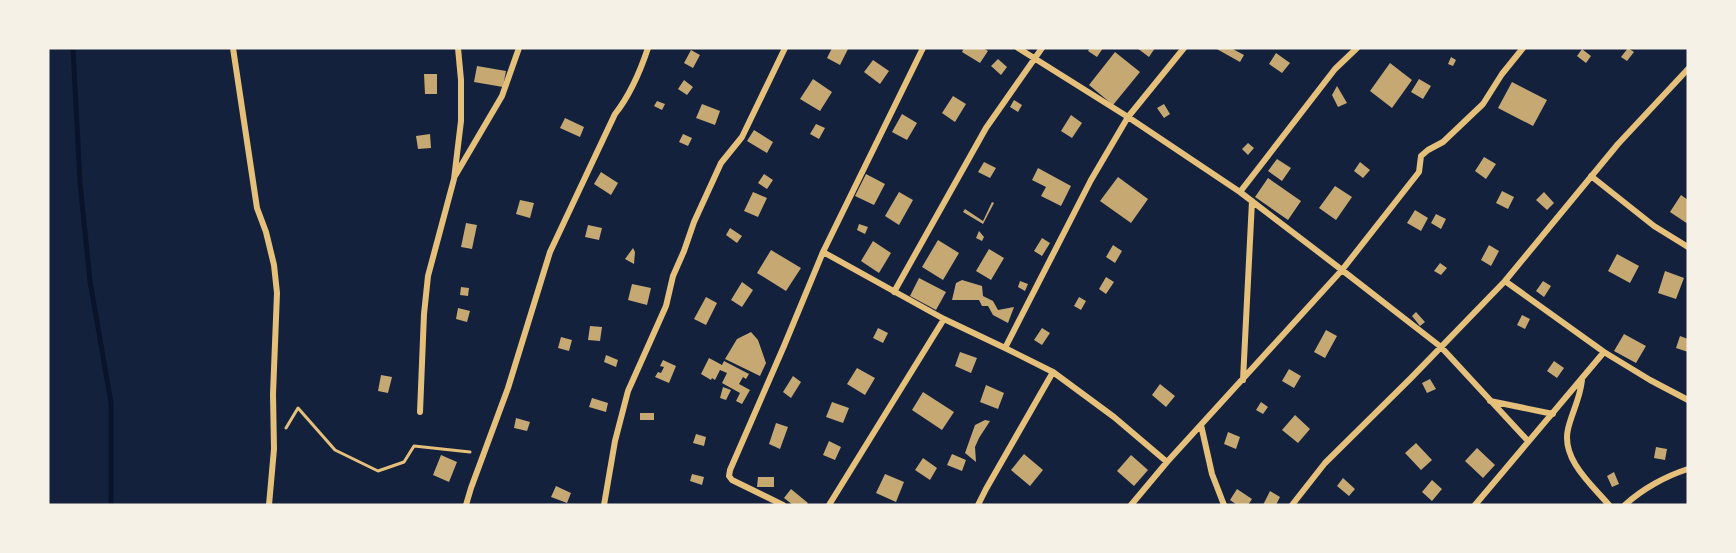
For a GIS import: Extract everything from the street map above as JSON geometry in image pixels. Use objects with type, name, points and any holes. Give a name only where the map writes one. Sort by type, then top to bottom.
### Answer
[{"type":"street","points":[[233,48],[257,208],[266,232],[277,292],[273,394],[274,449],[269,505]]},
{"type":"street","points":[[420,412],[428,276],[454,179],[461,121],[458,48]]},
{"type":"street","points":[[454,179],[505,90],[519,48]]},
{"type":"street","points":[[466,505],[508,388],[554,242],[615,114],[636,82],[648,48]]},
{"type":"street","points":[[604,505],[615,441],[628,391],[666,306],[673,276],[694,222],[721,163],[742,137],[784,48]]},
{"type":"street","points":[[783,505],[732,480],[729,476],[730,470],[823,252],[923,48]]},
{"type":"street","points":[[1018,48],[1128,117],[1240,192],[1342,270],[1441,347],[1528,441]]},
{"type":"street","points":[[894,292],[986,128],[1042,48]]},
{"type":"street","points":[[1005,348],[1091,180],[1128,117],[1184,48]]},
{"type":"street","points":[[1240,192],[1335,69],[1357,48]]},
{"type":"street","points":[[1131,505],[1167,462],[1342,270],[1419,172],[1421,156],[1443,142],[1483,104],[1522,48]]},
{"type":"street","points":[[1292,505],[1325,463],[1504,281],[1626,135],[1688,69]]},
{"type":"street","points":[[1591,176],[1654,226],[1688,247]]},
{"type":"street","points":[[1243,380],[1252,201]]},
{"type":"street","points":[[823,252],[944,320],[1053,372],[1114,417],[1167,462]]},
{"type":"street","points":[[1504,281],[1604,352],[1688,400]]},
{"type":"street","points":[[829,505],[944,320]]},
{"type":"street","points":[[1474,505],[1604,352]]},
{"type":"street","points":[[978,505],[1053,372]]},
{"type":"street","points":[[1582,379],[1581,394],[1568,428],[1567,444],[1579,470],[1609,505]]},
{"type":"street","points":[[1490,401],[1553,414]]},
{"type":"street","points":[[1201,425],[1212,474],[1224,505]]},
{"type":"street","points":[[1625,505],[1648,488],[1688,469]]},
{"type":"path","points":[[286,428],[298,408],[335,450],[378,471],[404,462],[414,446],[484,454]]},
{"type":"building","points":[[832,48],[848,49],[840,65],[827,58]]},
{"type":"building","points":[[964,48],[983,48],[988,51],[980,63],[962,52]]},
{"type":"building","points":[[1090,48],[1103,48],[1097,57],[1088,51]]},
{"type":"building","points":[[1137,48],[1155,48],[1149,57]]},
{"type":"building","points":[[1215,48],[1231,48],[1244,55],[1240,62]]},
{"type":"building","points":[[1628,48],[1634,52],[1627,61],[1621,57]]},
{"type":"building","points":[[1582,49],[1591,56],[1586,63],[1577,56]]},
{"type":"building","points":[[691,50],[700,55],[693,68],[684,63]]},
{"type":"building","points":[[1115,52],[1140,72],[1113,105],[1089,85]]},
{"type":"building","points":[[1276,53],[1290,63],[1282,73],[1269,64]]},
{"type":"building","points":[[1451,57],[1456,60],[1453,66],[1448,64]]},
{"type":"building","points":[[998,59],[1007,67],[1001,75],[991,66]]},
{"type":"building","points":[[873,60],[889,71],[880,84],[864,72]]},
{"type":"building","points":[[1390,63],[1412,80],[1392,108],[1370,91]]},
{"type":"building","points":[[477,66],[506,71],[503,87],[474,82]]},
{"type":"building","points":[[424,74],[437,74],[437,94],[425,94]]},
{"type":"building","points":[[813,79],[832,92],[820,111],[800,99]]},
{"type":"building","points":[[1419,79],[1431,86],[1423,99],[1411,92]]},
{"type":"building","points":[[684,80],[693,87],[687,95],[678,89]]},
{"type":"building","points":[[1512,82],[1547,100],[1533,126],[1498,108]]},
{"type":"building","points":[[1337,86],[1347,103],[1338,107],[1332,95]]},
{"type":"building","points":[[953,96],[966,104],[955,122],[942,113]]},
{"type":"building","points":[[1014,100],[1022,105],[1018,112],[1010,107]]},
{"type":"building","points":[[657,101],[665,104],[662,110],[654,106]]},
{"type":"building","points":[[702,104],[720,111],[715,125],[696,118]]},
{"type":"building","points":[[1164,104],[1170,114],[1164,118],[1157,108]]},
{"type":"building","points":[[902,114],[917,123],[907,140],[892,132]]},
{"type":"building","points":[[1071,115],[1082,123],[1072,138],[1061,131]]},
{"type":"building","points":[[565,118],[584,127],[580,137],[560,128]]},
{"type":"building","points":[[816,124],[825,128],[819,139],[810,134]]},
{"type":"building","points":[[754,130],[773,142],[767,153],[747,141]]},
{"type":"building","points":[[430,134],[431,148],[418,149],[416,136]]},
{"type":"building","points":[[683,134],[692,138],[688,146],[679,142]]},
{"type":"building","points":[[1248,143],[1254,148],[1248,155],[1242,149]]},
{"type":"building","points":[[1484,157],[1496,164],[1486,179],[1475,171]]},
{"type":"building","points":[[1277,159],[1291,168],[1282,181],[1268,171]]},
{"type":"building","points":[[984,162],[996,168],[990,178],[978,172]]},
{"type":"building","points":[[1360,162],[1370,170],[1363,178],[1354,171]]},
{"type":"building","points":[[1038,168],[1071,186],[1061,206],[1041,196],[1046,187],[1032,180]]},
{"type":"building","points":[[601,172],[618,183],[611,195],[594,184]]},
{"type":"building","points":[[764,174],[773,180],[767,189],[758,183]]},
{"type":"building","points":[[866,174],[885,184],[874,205],[855,196]]},
{"type":"building","points":[[1118,177],[1148,199],[1131,223],[1100,201]]},
{"type":"building","points":[[1268,178],[1301,201],[1288,220],[1255,197]]},
{"type":"building","points":[[1335,186],[1352,197],[1336,220],[1319,208]]},
{"type":"building","points":[[1502,191],[1514,197],[1508,209],[1496,203]]},
{"type":"building","points":[[753,192],[767,198],[758,217],[744,211]]},
{"type":"building","points":[[899,192],[913,200],[899,225],[885,216]]},
{"type":"building","points":[[1544,192],[1554,203],[1547,210],[1536,200]]},
{"type":"building","points":[[1681,195],[1688,200],[1688,224],[1670,212]]},
{"type":"building","points":[[520,200],[534,203],[530,218],[516,214]]},
{"type":"building","points":[[992,202],[994,203],[983,224],[963,212],[965,209],[983,221]]},
{"type":"building","points":[[1415,210],[1428,218],[1421,231],[1407,223]]},
{"type":"building","points":[[1436,214],[1446,219],[1441,229],[1431,223]]},
{"type":"building","points":[[466,223],[477,225],[472,249],[461,247]]},
{"type":"building","points":[[859,224],[868,227],[865,234],[857,230]]},
{"type":"building","points":[[588,225],[602,228],[599,240],[585,237]]},
{"type":"building","points":[[730,228],[742,236],[737,243],[726,235]]},
{"type":"building","points":[[979,231],[984,237],[982,241],[976,238]]},
{"type":"building","points":[[1042,238],[1050,243],[1042,256],[1034,251]]},
{"type":"building","points":[[938,240],[959,253],[943,280],[922,267]]},
{"type":"building","points":[[873,241],[891,253],[879,273],[861,261]]},
{"type":"building","points":[[1113,245],[1122,251],[1115,263],[1106,257]]},
{"type":"building","points":[[1489,245],[1499,251],[1491,266],[1481,260]]},
{"type":"building","points":[[633,248],[635,252],[634,264],[625,259]]},
{"type":"building","points":[[989,249],[1004,258],[991,280],[976,271]]},
{"type":"building","points":[[771,250],[801,268],[786,291],[757,273]]},
{"type":"building","points":[[1617,254],[1639,266],[1630,283],[1608,271]]},
{"type":"building","points":[[1440,263],[1447,268],[1441,275],[1434,271]]},
{"type":"building","points":[[1665,271],[1684,278],[1676,299],[1658,293]]},
{"type":"building","points":[[1106,277],[1114,282],[1106,294],[1099,289]]},
{"type":"building","points":[[919,278],[946,292],[936,310],[910,296]]},
{"type":"building","points":[[962,280],[982,286],[983,296],[993,301],[998,310],[1014,307],[1008,323],[993,315],[988,306],[982,306],[979,300],[952,300],[956,283]]},
{"type":"building","points":[[1020,281],[1028,284],[1025,291],[1018,287]]},
{"type":"building","points":[[1543,281],[1551,286],[1544,297],[1536,291]]},
{"type":"building","points":[[742,282],[753,290],[742,307],[731,300]]},
{"type":"building","points":[[632,284],[651,288],[647,305],[628,300]]},
{"type":"building","points":[[461,287],[469,288],[468,296],[460,295]]},
{"type":"building","points":[[706,297],[717,303],[706,325],[694,319]]},
{"type":"building","points":[[1079,297],[1086,301],[1081,310],[1074,306]]},
{"type":"building","points":[[458,308],[470,311],[467,322],[456,319]]},
{"type":"building","points":[[1416,312],[1425,322],[1420,326],[1412,316]]},
{"type":"building","points":[[1522,315],[1530,319],[1525,329],[1517,325]]},
{"type":"building","points":[[590,326],[602,327],[600,341],[588,340]]},
{"type":"building","points":[[878,328],[888,333],[883,343],[873,338]]},
{"type":"building","points":[[1042,328],[1050,333],[1042,345],[1034,340]]},
{"type":"building","points":[[1326,330],[1337,336],[1325,358],[1314,352]]},
{"type":"building","points":[[751,332],[758,340],[766,363],[760,376],[725,359],[737,339]]},
{"type":"building","points":[[1624,334],[1646,346],[1636,363],[1614,351]]},
{"type":"building","points":[[1680,336],[1688,339],[1688,352],[1676,348]]},
{"type":"building","points":[[561,337],[572,340],[569,351],[558,348]]},
{"type":"building","points":[[960,352],[977,358],[971,373],[955,366]]},
{"type":"building","points":[[606,355],[618,360],[616,367],[604,362]]},
{"type":"building","points":[[709,358],[722,365],[724,361],[749,374],[746,379],[743,377],[739,384],[750,390],[742,404],[736,401],[740,393],[722,383],[727,373],[720,370],[715,380],[701,374]]},
{"type":"building","points":[[663,360],[676,366],[669,383],[655,377],[664,367],[660,366]]},
{"type":"building","points":[[1554,361],[1564,368],[1557,378],[1547,371]]},
{"type":"building","points":[[857,368],[875,378],[865,395],[847,384]]},
{"type":"building","points":[[1289,369],[1301,376],[1294,388],[1282,381]]},
{"type":"building","points":[[381,375],[392,377],[388,393],[378,391]]},
{"type":"building","points":[[793,376],[801,382],[791,398],[783,392]]},
{"type":"building","points":[[1430,379],[1436,389],[1427,393],[1422,383]]},
{"type":"building","points":[[1160,384],[1175,396],[1166,407],[1152,395]]},
{"type":"building","points":[[986,385],[1004,393],[998,409],[980,402]]},
{"type":"building","points":[[723,387],[731,390],[726,400],[720,398]]},
{"type":"building","points":[[923,392],[954,412],[942,430],[912,410]]},
{"type":"building","points":[[592,398],[608,403],[606,412],[589,407]]},
{"type":"building","points":[[832,402],[849,408],[843,423],[826,417]]},
{"type":"building","points":[[1261,402],[1268,407],[1263,414],[1256,410]]},
{"type":"building","points":[[640,413],[654,413],[654,420],[640,420]]},
{"type":"building","points":[[1295,415],[1310,429],[1298,443],[1282,430]]},
{"type":"building","points":[[516,418],[530,422],[527,431],[514,428]]},
{"type":"building","points":[[985,420],[990,421],[975,447],[976,462],[965,453],[975,425]]},
{"type":"building","points":[[776,423],[788,427],[780,449],[769,444]]},
{"type":"building","points":[[1228,432],[1240,437],[1236,449],[1224,444]]},
{"type":"building","points":[[696,434],[706,437],[704,446],[693,443]]},
{"type":"building","points":[[829,441],[841,447],[835,460],[823,455]]},
{"type":"building","points":[[1416,443],[1432,460],[1421,470],[1405,453]]},
{"type":"building","points":[[1656,447],[1667,449],[1665,460],[1654,458]]},
{"type":"building","points":[[1477,448],[1495,465],[1483,478],[1465,461]]},
{"type":"building","points":[[952,454],[966,460],[962,471],[947,465]]},
{"type":"building","points":[[1024,454],[1043,470],[1030,486],[1011,470]]},
{"type":"building","points":[[441,455],[457,462],[449,482],[433,475]]},
{"type":"building","points":[[1131,455],[1148,470],[1134,486],[1117,471]]},
{"type":"building","points":[[923,458],[937,468],[930,480],[915,470]]},
{"type":"building","points":[[1614,472],[1619,484],[1612,487],[1607,476]]},
{"type":"building","points":[[692,474],[704,477],[702,485],[690,481]]},
{"type":"building","points":[[885,474],[904,482],[896,502],[876,493]]},
{"type":"building","points":[[758,477],[774,477],[774,487],[757,487]]},
{"type":"building","points":[[1343,478],[1355,489],[1349,496],[1337,486]]},
{"type":"building","points":[[1432,480],[1442,489],[1432,501],[1422,492]]},
{"type":"building","points":[[556,486],[571,493],[567,503],[551,497]]},
{"type":"building","points":[[791,489],[808,503],[793,505],[784,498]]},
{"type":"building","points":[[1237,489],[1252,499],[1248,505],[1237,505],[1230,500]]},
{"type":"building","points":[[1270,491],[1280,497],[1276,505],[1263,505]]},
{"type":"waterway","points":[[73,48],[80,183],[90,281],[111,403],[111,505]]}]
